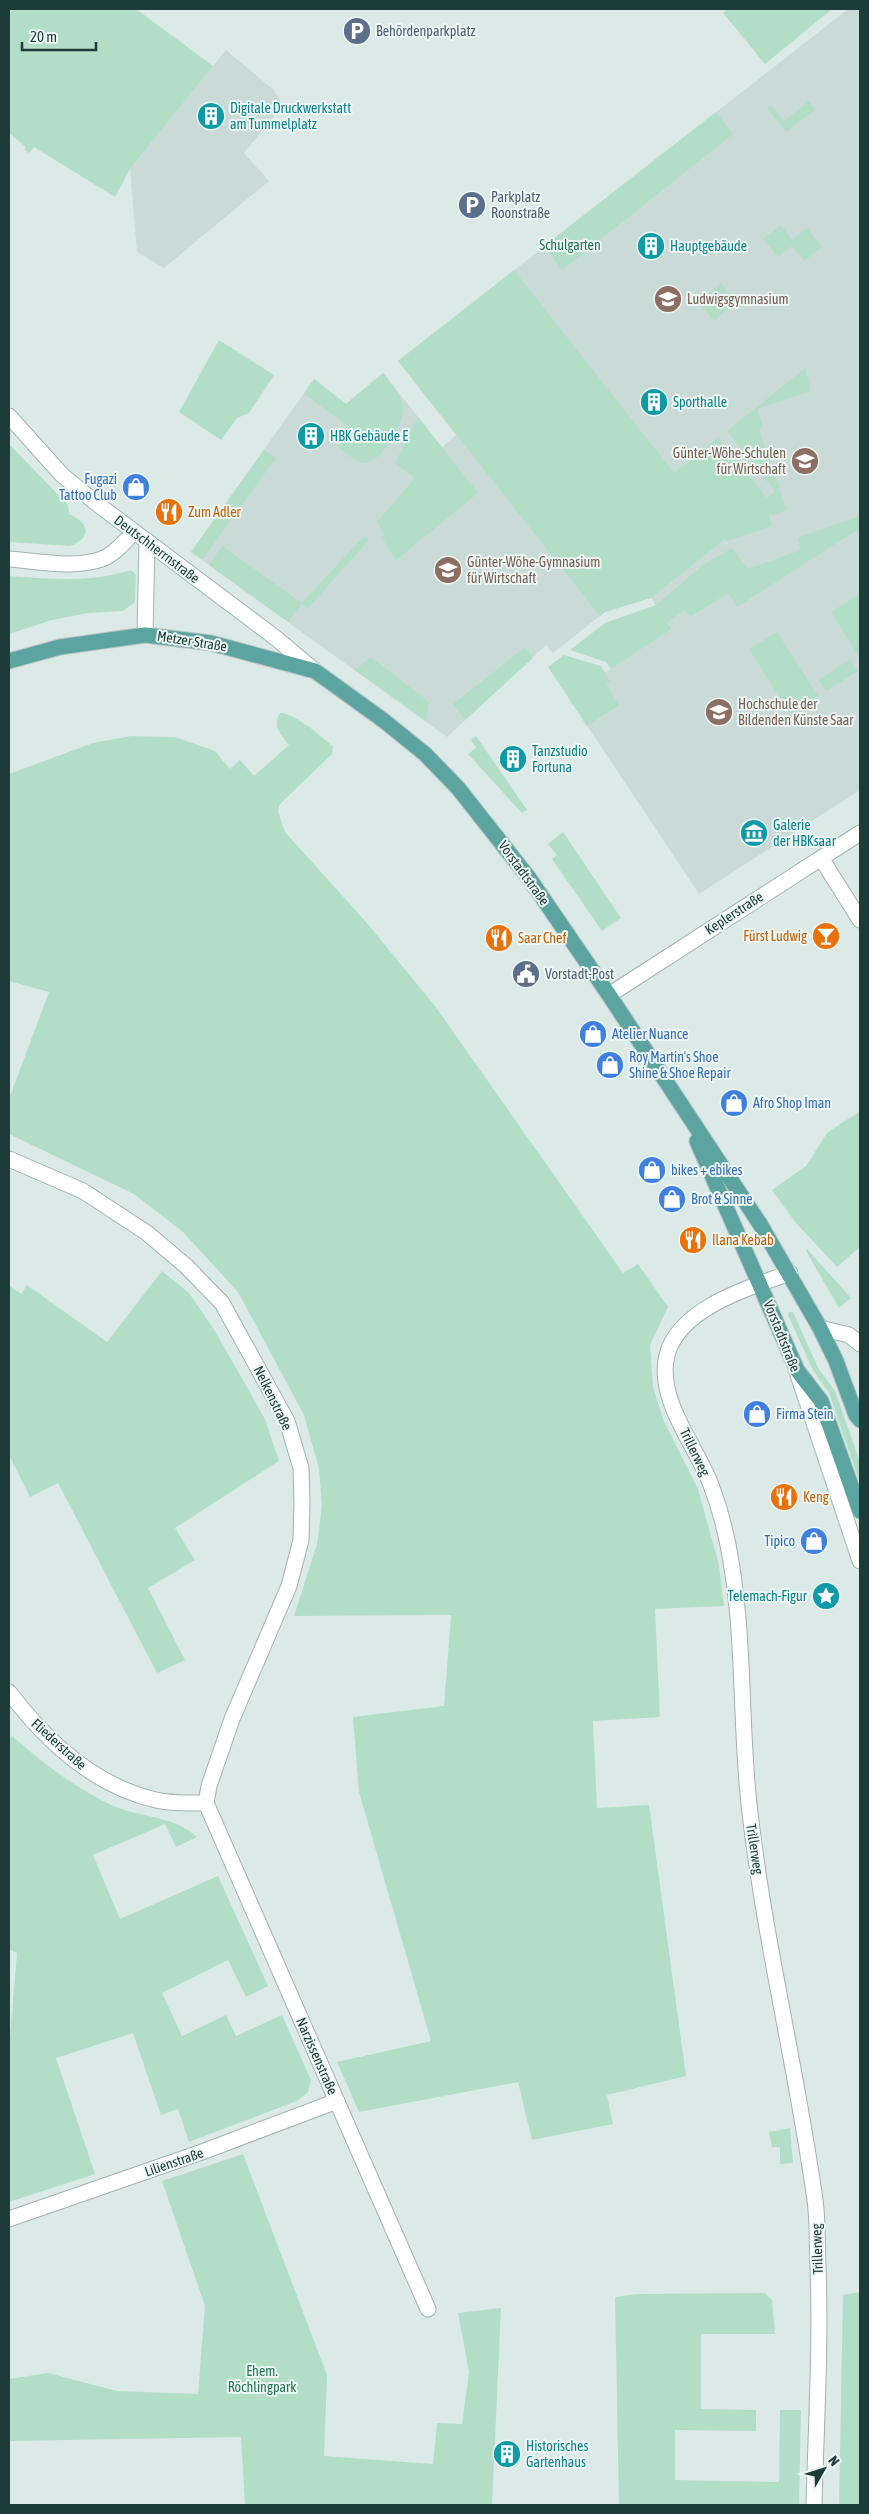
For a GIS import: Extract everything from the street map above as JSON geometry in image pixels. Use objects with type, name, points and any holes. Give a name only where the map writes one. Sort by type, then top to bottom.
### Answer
[{"type":"main road","name":"Metzer Straße","points":[[9,661],[60,647],[145,635],[211,643],[315,670]]},
{"type":"main road","name":"Vorstadtstraße","points":[[315,670],[383,720],[435,763],[508,851],[609,995],[760,1224],[820,1328],[836,1361],[859,1421]]},
{"type":"main road","name":"Vorstadtstraße","points":[[688,1116],[706,1166],[760,1283],[797,1370]]},
{"type":"main road","points":[[797,1370],[821,1401],[860,1510]]},
{"type":"street","name":"Deutschherrnstraße","points":[[9,416],[62,475],[315,670]]},
{"type":"street","points":[[9,559],[79,563],[102,558],[140,536],[145,635]]},
{"type":"street","name":"Keplerstraße","points":[[609,995],[860,833]]},
{"type":"street","points":[[821,858],[860,920]]},
{"type":"street","name":"Nelkenstraße","points":[[9,1159],[83,1191],[147,1233],[186,1266],[222,1303],[287,1421],[301,1468],[301,1540],[290,1586],[232,1719],[209,1786],[206,1803]]},
{"type":"street","name":"Trillerweg","points":[[790,1273],[760,1283],[716,1302],[695,1316],[677,1334],[667,1355],[666,1384],[677,1415],[711,1484],[724,1530],[736,1596],[743,1736],[750,1814],[770,1951],[815,2203],[819,2320],[814,2505]]},
{"type":"street","points":[[820,1328],[849,1335],[860,1344]]},
{"type":"street","name":"Vorstadtstraße","points":[[797,1370],[860,1561]]},
{"type":"street","name":"Fliederstraße","points":[[9,1692],[27,1715],[65,1753],[91,1772],[113,1784],[156,1800],[206,1803]]},
{"type":"street","name":"Narzissenstraße","points":[[206,1803],[428,2309]]},
{"type":"street","name":"Lilienstraße","points":[[9,2219],[202,2152],[337,2101]]},
{"type":"shaded area","points":[[848,9],[860,9],[860,790],[699,894],[568,697],[672,629],[651,598],[605,612],[553,653],[546,645],[447,737],[191,552],[314,379],[346,404],[383,373],[442,447],[456,435],[398,361]]},
{"type":"shaded area","points":[[226,50],[274,90],[283,105],[244,153],[269,181],[164,268],[137,252],[130,169]]},
{"type":"green space","points":[[9,9],[136,9],[213,66],[130,169],[115,197],[34,147],[29,153],[25,150],[26,147],[9,133]]},
{"type":"green space","points":[[728,9],[832,9],[765,64],[723,13]]},
{"type":"green space","points":[[809,101],[815,110],[786,132],[767,108],[771,105],[784,121]]},
{"type":"green space","name":"Schulgarten","points":[[716,112],[733,134],[562,270],[544,246]]},
{"type":"green space","points":[[781,225],[792,240],[807,228],[822,247],[804,261],[792,246],[778,257],[763,239]]},
{"type":"green space","points":[[514,270],[674,473],[718,438],[767,498],[775,491],[727,431],[805,368],[811,391],[757,409],[763,428],[759,429],[787,510],[769,516],[772,526],[727,541],[725,539],[651,598],[605,612],[600,616],[398,361]]},
{"type":"green space","points":[[721,283],[736,302],[714,321],[698,302]]},
{"type":"green space","points":[[219,340],[274,375],[249,413],[237,418],[221,440],[179,412]]},
{"type":"green space","points":[[383,373],[400,398],[403,407],[402,414],[396,431],[385,448],[373,460],[363,463],[352,458],[339,448],[352,429],[304,394],[314,379],[346,404]]},
{"type":"green space","points":[[418,417],[478,493],[396,560],[382,538],[385,536],[377,522],[415,478],[395,463]]},
{"type":"green space","points":[[9,444],[68,505],[69,514],[84,526],[86,530],[85,535],[77,543],[70,546],[9,542]]},
{"type":"green space","points":[[264,450],[276,458],[202,560],[191,552]]},
{"type":"green space","points":[[860,516],[860,534],[857,530],[737,607],[728,593],[690,617],[685,610],[667,622],[672,629],[611,669],[606,662],[570,650],[605,623],[656,605],[703,565],[732,548],[748,569],[801,550],[797,538]]},
{"type":"green space","points":[[364,536],[369,540],[308,608],[302,604],[288,622],[209,565],[222,546],[302,603]]},
{"type":"green space","points":[[131,570],[136,575],[135,602],[123,611],[88,613],[52,620],[9,634],[9,576],[70,579],[101,577]]},
{"type":"green space","points":[[858,595],[860,598],[860,658],[831,612]]},
{"type":"green space","points":[[777,632],[818,696],[812,700],[814,703],[790,714],[749,649]]},
{"type":"green space","points":[[525,647],[533,658],[465,720],[453,704]]},
{"type":"green space","points":[[564,655],[601,666],[610,681],[606,684],[619,705],[587,726],[548,667]]},
{"type":"green space","points":[[371,657],[429,702],[426,721],[355,670]]},
{"type":"green space","points":[[850,659],[858,671],[826,691],[819,680]]},
{"type":"green space","points":[[280,713],[292,716],[300,721],[333,747],[332,754],[280,804],[278,811],[285,832],[366,922],[435,1006],[623,1273],[638,1264],[668,1307],[650,1345],[653,1387],[664,1421],[698,1489],[719,1565],[724,1606],[655,1609],[660,1717],[593,1721],[597,1808],[649,1805],[686,2076],[607,2095],[613,2124],[532,2140],[518,2082],[359,2112],[337,2062],[431,2041],[359,1792],[353,1717],[444,1706],[451,1615],[294,1616],[317,1544],[322,1506],[319,1469],[304,1415],[238,1292],[183,1232],[134,1194],[9,1134],[9,1099],[49,992],[9,981],[9,774],[93,743],[131,736],[175,737],[215,751],[230,769],[240,760],[254,776],[289,745],[277,727]]},
{"type":"green space","points":[[476,736],[527,810],[522,813],[468,754],[476,748],[471,740]]},
{"type":"green space","points":[[563,832],[621,918],[602,931],[552,859],[557,855],[548,844]]},
{"type":"green space","points":[[860,1111],[860,1247],[837,1267],[796,1223],[772,1190],[806,1166],[827,1133]]},
{"type":"green space","points":[[807,1249],[851,1298],[839,1308],[806,1251]]},
{"type":"green space","points":[[162,1271],[189,1293],[215,1331],[265,1419],[279,1461],[175,1528],[195,1560],[148,1588],[185,1660],[157,1673],[58,1483],[30,1497],[9,1455],[9,1285],[21,1294],[27,1285],[107,1342]]},
{"type":"green space","points":[[789,1312],[793,1312],[818,1368],[835,1391],[860,1462],[860,1483],[829,1393],[813,1370],[788,1315]]},
{"type":"green space","points":[[12,1736],[61,1775],[103,1801],[126,1811],[169,1821],[188,1830],[197,1837],[176,1847],[165,1824],[93,1855],[120,1919],[218,1876],[268,1986],[246,1997],[228,1960],[162,1993],[182,2036],[226,2015],[236,2036],[282,2015],[311,2080],[308,2092],[297,2101],[189,2142],[178,2109],[161,2115],[133,2033],[56,2058],[95,2174],[9,2202],[9,2050],[17,1953],[9,1949],[9,1739]]},
{"type":"green space","points":[[790,2128],[793,2163],[780,2164],[780,2147],[772,2147],[769,2132]]},
{"type":"green space","name":"Ehem. Röchlingpark","points":[[243,2154],[327,2375],[324,2456],[433,2464],[437,2423],[462,2424],[469,2372],[458,2313],[501,2308],[492,2505],[245,2505],[241,2437],[9,2441],[9,2379],[48,2373],[117,2391],[198,2394],[205,2306],[162,2181]]},
{"type":"green space","points":[[860,2292],[860,2505],[839,2505],[843,2295]]},
{"type":"green space","points":[[765,2293],[772,2300],[775,2334],[701,2334],[701,2409],[756,2410],[756,2431],[675,2430],[675,2480],[779,2482],[780,2410],[801,2410],[799,2505],[619,2505],[615,2297],[637,2294]]},
{"type":"place","name":"Behördenparkplatz","points":[[357,31]]},
{"type":"place","name":"Digitale Druckwerkstatt am Tummelplatz","points":[[211,116]]},
{"type":"place","name":"Parkplatz Roonstraße","points":[[472,205]]},
{"type":"place","name":"Hauptgebäude","points":[[651,246]]},
{"type":"place","name":"Ludwigsgymnasium","points":[[668,299]]},
{"type":"place","name":"Sporthalle","points":[[654,402]]},
{"type":"place","name":"HBK Gebäude E","points":[[311,436]]},
{"type":"place","name":"Günter-Wöhe-Schulen für Wirtschaft","points":[[805,461]]},
{"type":"place","name":"Fugazi Tattoo Club","points":[[136,487]]},
{"type":"place","name":"Zum Adler","points":[[169,512]]},
{"type":"place","name":"Günter-Wöhe-Gymnasium für Wirtschaft","points":[[448,570]]},
{"type":"place","name":"Hochschule der Bildenden Künste Saar","points":[[719,712]]},
{"type":"place","name":"Tanzstudio Fortuna","points":[[513,759]]},
{"type":"place","name":"Galerie der HBKsaar","points":[[754,833]]},
{"type":"place","name":"Fürst Ludwig","points":[[826,936]]},
{"type":"place","name":"Saar Chef","points":[[499,938]]},
{"type":"place","name":"Vorstadt-Post","points":[[526,974]]},
{"type":"place","name":"Atelier Nuance","points":[[593,1034]]},
{"type":"place","name":"Roy Martin's Shoe Shine & Shoe Repair","points":[[610,1065]]},
{"type":"place","name":"Afro Shop Iman","points":[[734,1103]]},
{"type":"place","name":"bikes + ebikes","points":[[652,1170]]},
{"type":"place","name":"Brot & Sinne","points":[[672,1199]]},
{"type":"place","name":"Ilana Kebab","points":[[693,1240]]},
{"type":"place","name":"Firma Stein","points":[[757,1414]]},
{"type":"place","name":"Keng","points":[[784,1497]]},
{"type":"place","name":"Tipico","points":[[814,1541]]},
{"type":"place","name":"Telemach-Figur","points":[[826,1596]]},
{"type":"place","name":"Historisches Gartenhaus","points":[[507,2454]]}]
